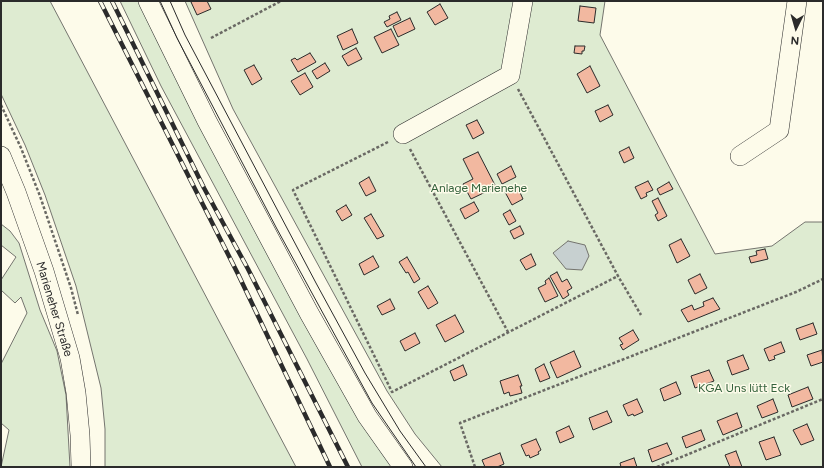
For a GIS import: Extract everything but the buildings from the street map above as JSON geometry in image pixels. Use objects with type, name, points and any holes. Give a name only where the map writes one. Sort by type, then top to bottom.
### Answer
[{"type":"street","points":[[148,1],[207,121],[309,313],[367,416],[402,467]]},
{"type":"street","points":[[402,134],[510,75],[523,1]]},
{"type":"street","points":[[740,156],[779,130],[797,1]]},
{"type":"street","name":"Marieneher Straße","points":[[1,156],[8,195],[44,271],[70,358],[76,393],[81,467]]},
{"type":"path","points":[[211,38],[281,1]]},
{"type":"path","points":[[510,75],[640,315]]},
{"type":"path","points":[[508,332],[402,134],[293,190],[392,392],[618,276]]},
{"type":"path","points":[[475,467],[460,423],[796,292],[823,279]]},
{"type":"path","points":[[657,467],[823,399]]},
{"type":"green space","points":[[1,1],[50,1],[296,467],[105,467],[105,429],[101,388],[76,286],[45,195],[25,145],[1,94]]},
{"type":"green space","points":[[120,1],[140,1],[396,467],[362,467],[307,359],[161,86]]},
{"type":"green space","name":"Anlage Marienehe","points":[[185,1],[605,1],[600,35],[715,254],[772,246],[805,222],[823,222],[823,467],[442,467],[415,434],[387,391],[233,109]]},
{"type":"green space","points":[[1,224],[10,231],[19,243],[40,310],[57,351],[66,395],[70,467],[1,467],[9,430],[1,423],[1,364],[27,313],[21,297],[15,303],[1,290],[1,280],[16,257],[1,245]]},
{"type":"shaded area","points":[[568,241],[585,245],[589,256],[582,270],[566,269],[553,253]]},
{"type":"tram line","points":[[160,1],[177,38],[277,229],[372,403],[416,467]]},
{"type":"tram line","points":[[170,1],[185,35],[365,373],[400,431],[426,467]]},
{"type":"railway","points":[[100,1],[238,274],[330,467]]},
{"type":"railway","points":[[112,1],[204,188],[248,269],[348,467]]},
{"type":"park label","name":"KGA Uns lütt Eck","points":[[744,388]]}]
